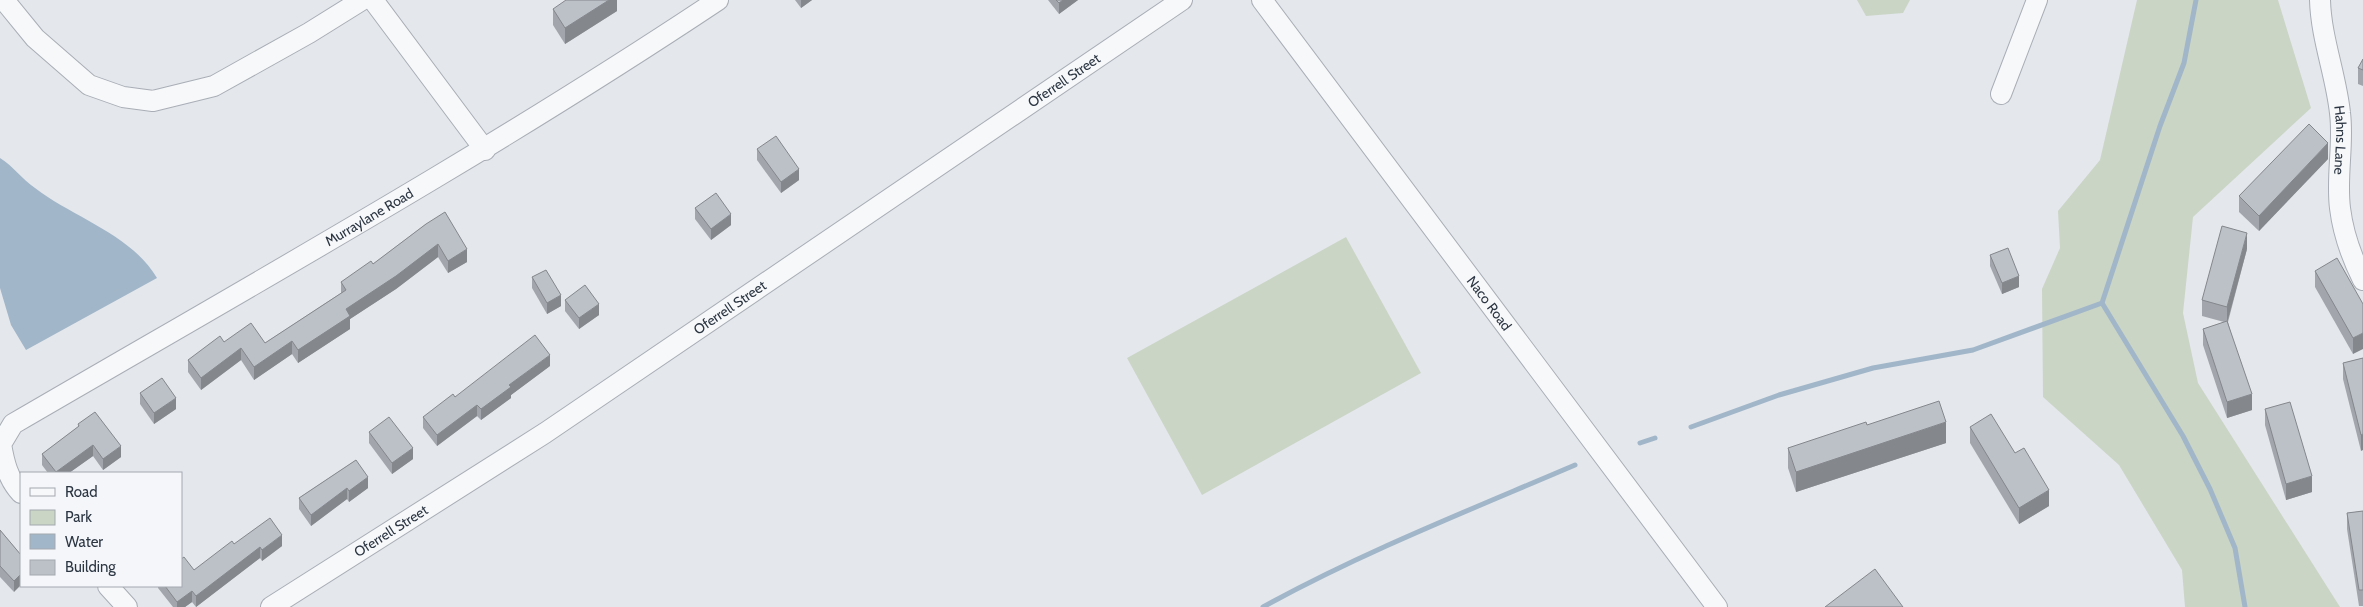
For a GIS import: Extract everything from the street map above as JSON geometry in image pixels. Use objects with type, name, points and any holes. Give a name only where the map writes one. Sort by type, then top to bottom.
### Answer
[{"type":"street","points":[[4,0],[35,38],[89,85],[123,98],[153,101],[214,86],[309,33],[362,0]]},
{"type":"street","points":[[373,0],[485,150]]},
{"type":"street","name":"Murraylane Road","points":[[20,492],[15,486],[5,465],[1,444],[13,424],[485,150],[618,67],[718,0]]},
{"type":"street","name":"Oferrell Street","points":[[271,607],[545,432],[1182,0]]},
{"type":"street","name":"Naco Road","points":[[1262,0],[1717,607]]},
{"type":"street","points":[[2001,94],[2037,0]]},
{"type":"street","name":"Hahns Lane","points":[[2320,0],[2340,112],[2342,149],[2340,208],[2347,242],[2363,280]]},
{"type":"street","points":[[109,587],[127,607]]},
{"type":"green space","points":[[1857,0],[1910,0],[1903,13],[1866,16]]},
{"type":"green space","points":[[2137,0],[2278,0],[2311,108],[2193,217],[2183,313],[2198,383],[2340,607],[2185,607],[2182,570],[2119,465],[2043,397],[2042,289],[2060,248],[2058,211],[2100,160]]},
{"type":"green space","points":[[1346,237],[1421,373],[1202,495],[1127,358]]},
{"type":"water","points":[[0,158],[50,199],[117,238],[146,263],[157,278],[26,350],[11,325],[0,288]]},
{"type":"building","points":[[566,0],[609,0],[565,28],[553,9]]},
{"type":"building","points":[[2363,59],[2363,70],[2358,68]]},
{"type":"building","points":[[2309,124],[2328,143],[2259,216],[2239,196]]},
{"type":"building","points":[[776,136],[799,169],[781,182],[757,149]]},
{"type":"building","points":[[716,193],[731,214],[711,229],[695,208]]},
{"type":"building","points":[[445,212],[467,249],[448,261],[438,244],[396,276],[346,309],[350,316],[298,350],[292,341],[254,367],[241,348],[201,378],[188,360],[220,336],[224,342],[251,323],[265,343],[346,290],[341,282],[371,261],[373,264]]},
{"type":"building","points":[[2222,226],[2247,233],[2227,307],[2202,300]]},
{"type":"building","points":[[2008,248],[2019,276],[2002,283],[1990,255]]},
{"type":"building","points":[[2337,258],[2363,304],[2363,333],[2353,338],[2315,271]]},
{"type":"building","points":[[546,270],[561,295],[547,303],[532,277]]},
{"type":"building","points":[[585,285],[599,304],[579,318],[565,300]]},
{"type":"building","points":[[2227,321],[2252,394],[2227,402],[2203,329]]},
{"type":"building","points":[[535,335],[550,355],[509,385],[511,387],[481,409],[477,405],[437,435],[423,417],[453,394],[455,397]]},
{"type":"building","points":[[2363,358],[2363,434],[2361,435],[2343,363]]},
{"type":"building","points":[[162,378],[176,398],[154,413],[140,393]]},
{"type":"building","points":[[1939,401],[1946,422],[1796,472],[1788,448],[1866,422],[1867,425]]},
{"type":"building","points":[[2290,402],[2312,476],[2286,484],[2265,409]]},
{"type":"building","points":[[95,412],[121,446],[103,459],[93,445],[56,472],[42,454]]},
{"type":"building","points":[[1991,414],[2015,453],[2024,448],[2049,490],[2019,508],[1970,427]]},
{"type":"building","points":[[389,417],[413,448],[392,463],[369,432]]},
{"type":"building","points":[[356,460],[368,477],[349,491],[347,488],[311,515],[299,498]]},
{"type":"building","points":[[2363,511],[2363,590],[2359,590],[2347,513]]},
{"type":"building","points":[[270,518],[282,535],[262,550],[260,547],[196,596],[192,591],[177,602],[166,587],[182,587],[182,558],[184,557],[194,570],[232,541],[234,544]]},
{"type":"building","points":[[0,530],[20,554],[20,575],[14,581],[0,566]]},
{"type":"building","points":[[1875,569],[1903,607],[1825,607]]},
{"type":"waterway","points":[[2196,0],[2184,63],[2160,126],[2102,303],[2183,436],[2210,489],[2235,548],[2245,607]]},
{"type":"waterway","points":[[1691,427],[1779,395],[1873,368],[1973,350],[2102,303]]},
{"type":"waterway","points":[[1640,443],[1655,438]]},
{"type":"waterway","points":[[1263,607],[1378,550],[1575,465]]}]
